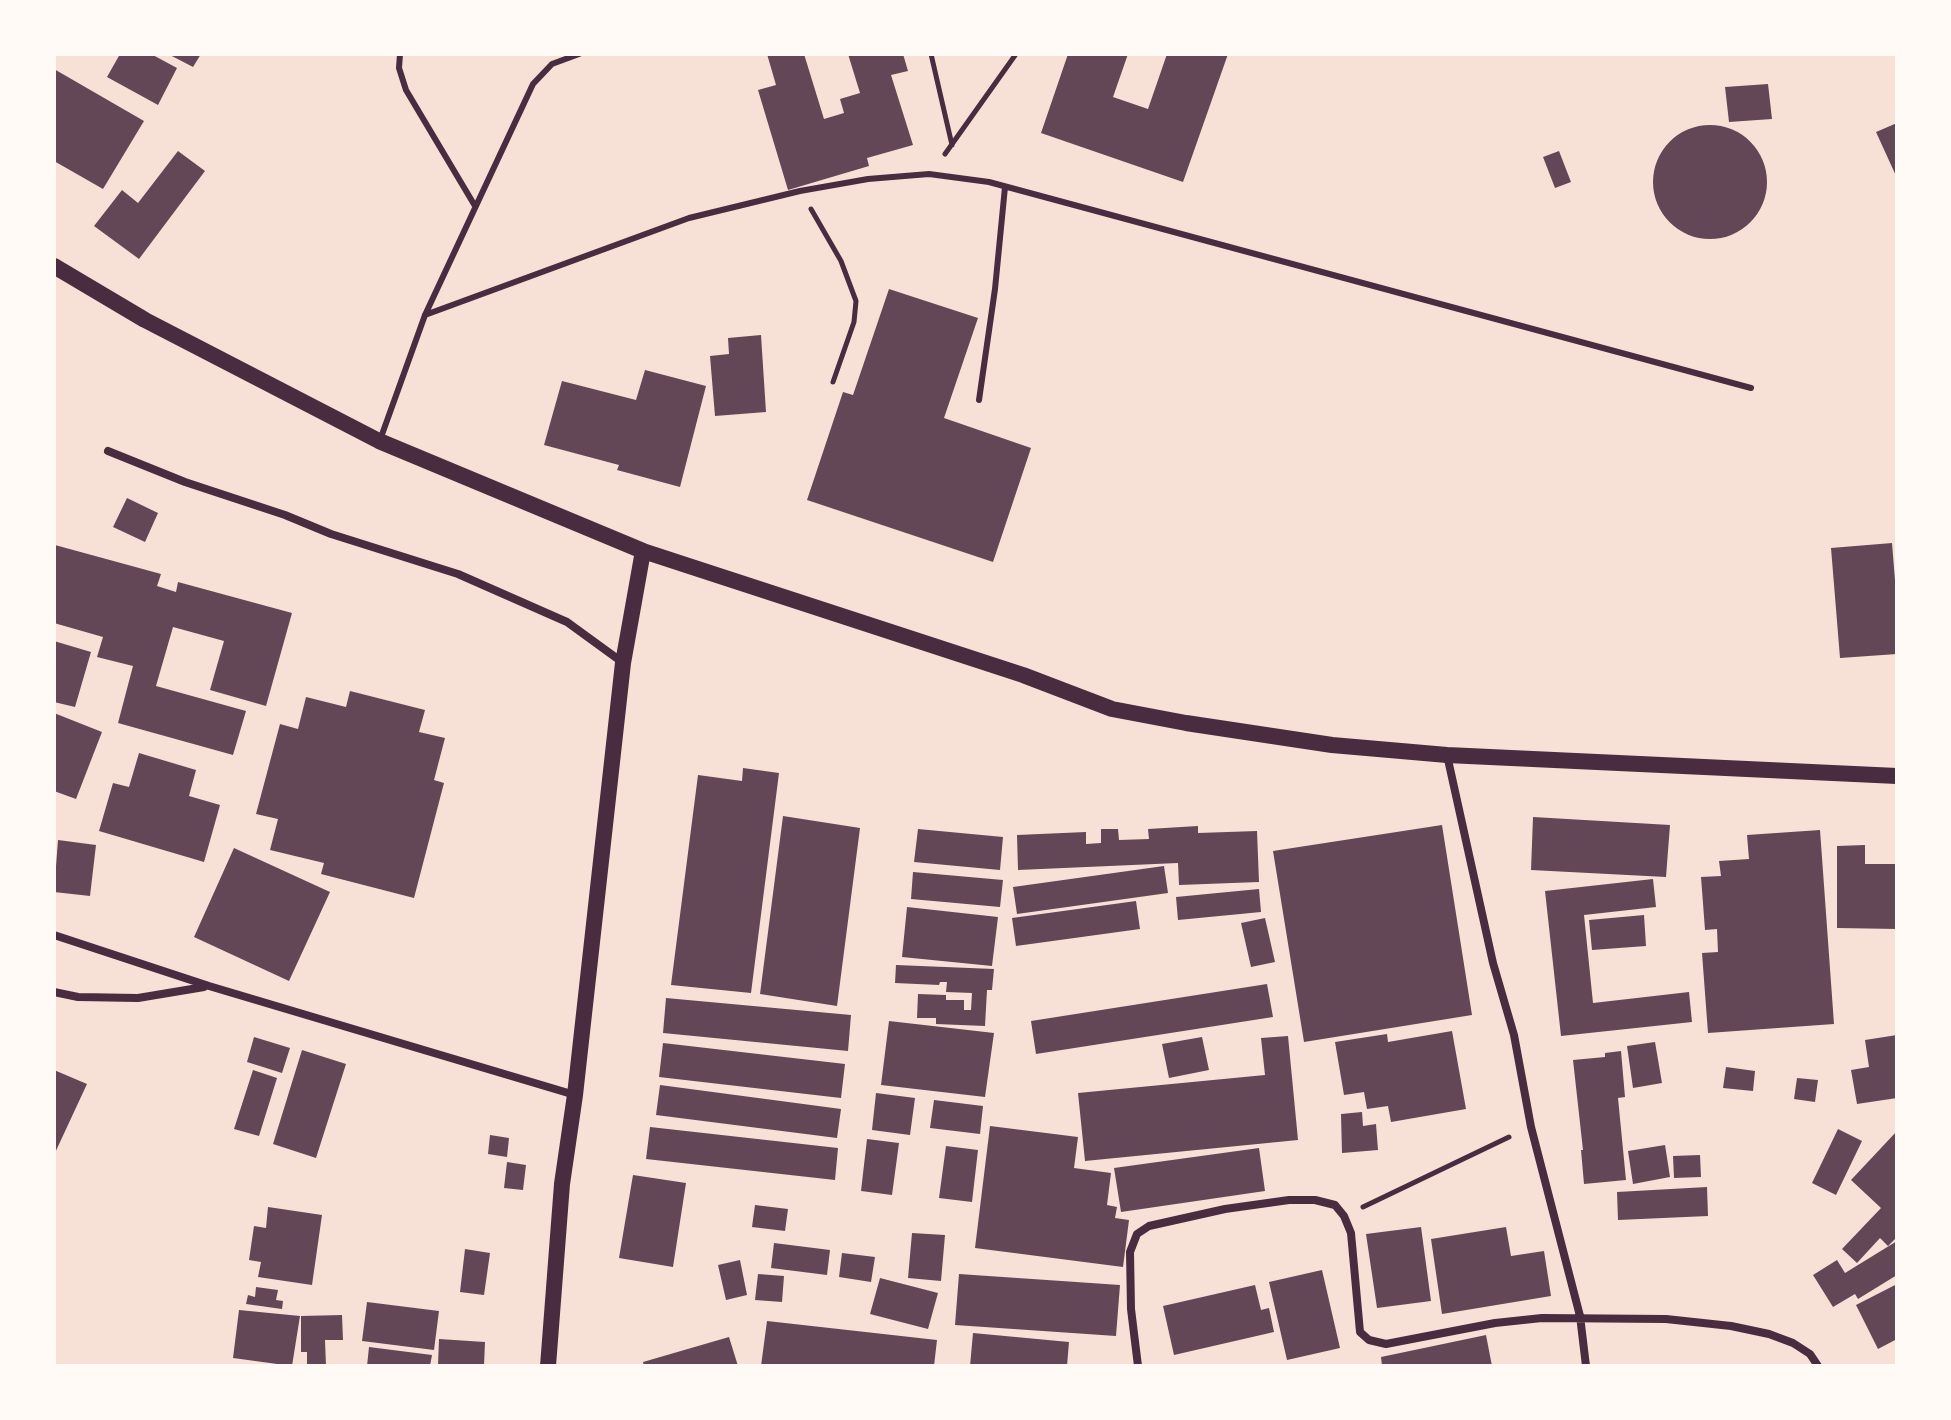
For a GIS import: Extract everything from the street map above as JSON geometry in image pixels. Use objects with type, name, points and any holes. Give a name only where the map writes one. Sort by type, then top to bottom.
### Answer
[{"type":"main road","points":[[54,266],[145,320],[379,441],[643,551],[1023,675],[1112,709],[1332,745],[1447,755],[1897,776]]},
{"type":"main road","points":[[548,1366],[562,1184],[575,1095],[623,663],[643,551]]},
{"type":"street","points":[[108,451],[331,534],[458,574],[567,622],[623,663]]},
{"type":"street","points":[[1447,755],[1493,963],[1514,1035],[1531,1127],[1580,1316],[1586,1366]]},
{"type":"street","points":[[54,935],[209,986],[575,1095]]},
{"type":"street","points":[[54,992],[78,997],[138,998],[209,986]]},
{"type":"street","points":[[1138,1366],[1131,1309],[1130,1252],[1137,1234],[1149,1226],[1225,1209],[1289,1200],[1315,1200],[1335,1205],[1344,1216],[1351,1233],[1360,1332],[1369,1340],[1386,1344],[1495,1323],[1580,1316],[1666,1319],[1731,1326],[1769,1334],[1793,1343],[1810,1354],[1818,1366]]},
{"type":"lane","points":[[400,54],[399,68],[406,90],[475,206]]},
{"type":"lane","points":[[379,441],[425,315],[533,84],[552,64],[579,54]]},
{"type":"lane","points":[[425,315],[689,218],[800,191],[868,179],[930,175],[989,182],[1751,388]]},
{"type":"lane","points":[[979,400],[995,289],[1005,187]]},
{"type":"path","points":[[931,54],[952,145]]},
{"type":"path","points":[[930,175],[1016,54]]},
{"type":"path","points":[[800,191],[841,261],[856,301],[854,322],[833,382]]},
{"type":"path","points":[[1344,1216],[1531,1127]]},
{"type":"building","points":[[120,54],[151,54],[177,68],[158,105],[107,77]]},
{"type":"building","points":[[168,54],[201,54],[193,67]]},
{"type":"building","points":[[767,54],[804,54],[824,119],[844,113],[840,99],[860,93],[848,54],[903,54],[908,71],[891,75],[913,145],[867,158],[869,166],[788,190],[758,90],[776,85]]},
{"type":"building","points":[[1068,54],[1128,54],[1113,97],[1148,109],[1167,54],[1228,54],[1183,182],[1041,133]]},
{"type":"building","points":[[54,69],[144,121],[103,189],[54,161]]},
{"type":"building","points":[[1768,84],[1772,119],[1729,122],[1725,87]]},
{"type":"building","points":[[1897,123],[1897,178],[1876,132]]},
{"type":"building","points":[[1710,125],[1732,129],[1750,142],[1763,160],[1767,182],[1763,204],[1750,222],[1732,235],[1710,239],[1688,235],[1670,222],[1657,204],[1653,182],[1657,160],[1670,142],[1688,129]]},
{"type":"building","points":[[178,151],[205,171],[139,259],[94,226],[122,190],[138,203]]},
{"type":"building","points":[[1559,151],[1571,182],[1555,188],[1543,157]]},
{"type":"building","points":[[889,289],[978,318],[944,418],[1031,448],[993,562],[807,500],[843,392],[853,395]]},
{"type":"building","points":[[761,335],[766,412],[715,416],[710,356],[729,354],[728,338]]},
{"type":"building","points":[[645,370],[706,386],[680,487],[617,470],[619,465],[544,445],[562,381],[636,400]]},
{"type":"building","points":[[127,498],[158,513],[145,542],[113,527]]},
{"type":"building","points":[[1892,543],[1897,580],[1897,654],[1840,658],[1831,548]]},
{"type":"building","points":[[55,545],[161,574],[157,586],[176,592],[178,582],[292,613],[266,706],[210,690],[224,641],[173,627],[156,686],[246,711],[233,755],[118,723],[133,666],[97,657],[103,637],[54,623]]},
{"type":"building","points":[[54,641],[91,652],[75,707],[54,702]]},
{"type":"building","points":[[350,691],[425,710],[419,732],[445,738],[434,780],[444,783],[414,898],[321,874],[324,863],[270,850],[278,819],[256,814],[280,724],[298,729],[306,697],[346,707]]},
{"type":"building","points":[[54,713],[102,732],[76,799],[54,791]]},
{"type":"building","points":[[139,753],[196,770],[189,796],[220,805],[204,862],[99,831],[113,783],[129,787]]},
{"type":"building","points":[[743,768],[779,773],[751,993],[671,985],[698,775],[742,781]]},
{"type":"building","points":[[783,816],[860,828],[837,1006],[760,994]]},
{"type":"building","points":[[1533,817],[1670,825],[1666,877],[1531,870]]},
{"type":"building","points":[[1442,825],[1472,1015],[1304,1042],[1273,851]]},
{"type":"building","points":[[1198,826],[1198,833],[1257,831],[1259,882],[1179,885],[1178,863],[1018,870],[1017,835],[1086,832],[1086,844],[1101,843],[1101,829],[1118,829],[1119,840],[1149,839],[1148,829]]},
{"type":"building","points":[[918,829],[1003,837],[1000,870],[914,862]]},
{"type":"building","points":[[1820,830],[1834,1024],[1708,1033],[1702,953],[1718,952],[1717,929],[1705,930],[1701,877],[1721,876],[1719,861],[1749,859],[1747,835]]},
{"type":"building","points":[[58,840],[96,845],[90,896],[54,892]]},
{"type":"building","points":[[1865,845],[1865,864],[1897,864],[1897,929],[1837,928],[1837,846]]},
{"type":"building","points":[[234,848],[330,892],[289,981],[194,937]]},
{"type":"building","points":[[1164,866],[1168,893],[1017,914],[1013,887]]},
{"type":"building","points":[[913,872],[1003,880],[1000,907],[911,899]]},
{"type":"building","points":[[1653,879],[1656,907],[1584,915],[1593,1003],[1689,992],[1692,1022],[1561,1036],[1545,891]]},
{"type":"building","points":[[1259,889],[1261,912],[1178,920],[1176,897]]},
{"type":"building","points":[[1136,901],[1140,929],[1016,946],[1012,918]]},
{"type":"building","points":[[907,907],[998,917],[992,966],[902,957]]},
{"type":"building","points":[[1644,915],[1646,946],[1592,950],[1589,920]]},
{"type":"building","points":[[1265,918],[1275,962],[1251,967],[1241,923]]},
{"type":"building","points":[[896,965],[994,969],[992,990],[987,990],[985,1026],[936,1024],[936,1018],[917,1018],[918,994],[946,995],[946,1000],[964,1000],[964,1010],[971,1010],[972,993],[946,992],[947,982],[940,982],[939,985],[895,983]]},
{"type":"building","points":[[1267,984],[1273,1017],[1036,1054],[1031,1021]]},
{"type":"building","points":[[666,998],[851,1015],[848,1051],[663,1033]]},
{"type":"building","points":[[889,1021],[994,1033],[985,1097],[881,1085]]},
{"type":"building","points":[[1452,1031],[1466,1109],[1391,1122],[1388,1106],[1367,1109],[1364,1092],[1344,1095],[1335,1042],[1387,1034],[1388,1042]]},
{"type":"building","points":[[1897,1035],[1897,1098],[1857,1104],[1851,1070],[1869,1067],[1865,1040]]},
{"type":"building","points":[[1288,1036],[1298,1140],[1085,1161],[1078,1093],[1265,1075],[1261,1038]]},
{"type":"building","points":[[254,1037],[290,1048],[282,1073],[247,1062]]},
{"type":"building","points":[[1202,1037],[1209,1070],[1169,1078],[1162,1044]]},
{"type":"building","points":[[1655,1042],[1662,1083],[1633,1088],[1627,1046]]},
{"type":"building","points":[[663,1043],[845,1064],[841,1098],[659,1077]]},
{"type":"building","points":[[302,1050],[346,1064],[316,1158],[273,1144]]},
{"type":"building","points":[[1621,1051],[1625,1097],[1618,1098],[1626,1180],[1584,1184],[1573,1060],[1605,1057],[1605,1053]]},
{"type":"building","points":[[1726,1067],[1755,1071],[1753,1091],[1723,1088]]},
{"type":"building","points":[[54,1070],[87,1084],[54,1155]]},
{"type":"building","points":[[253,1070],[277,1078],[259,1136],[234,1129]]},
{"type":"building","points":[[1797,1078],[1818,1080],[1815,1102],[1794,1099]]},
{"type":"building","points":[[660,1085],[841,1109],[837,1138],[656,1115]]},
{"type":"building","points":[[876,1093],[915,1098],[910,1135],[872,1130]]},
{"type":"building","points":[[934,1100],[983,1106],[980,1134],[930,1128]]},
{"type":"building","points":[[1362,1112],[1363,1126],[1376,1124],[1378,1150],[1342,1153],[1341,1114]]},
{"type":"building","points":[[990,1126],[1078,1137],[1074,1168],[1111,1173],[1107,1205],[1117,1207],[1115,1218],[1129,1220],[1123,1267],[975,1248]]},
{"type":"building","points":[[650,1127],[838,1148],[835,1180],[646,1159]]},
{"type":"building","points":[[1838,1129],[1862,1141],[1836,1195],[1812,1183]]},
{"type":"building","points":[[1897,1131],[1897,1237],[1888,1246],[1880,1238],[1857,1263],[1842,1249],[1881,1208],[1851,1180]]},
{"type":"building","points":[[490,1135],[509,1138],[507,1157],[488,1154]]},
{"type":"building","points":[[867,1139],[899,1143],[892,1195],[861,1191]]},
{"type":"building","points":[[1665,1145],[1670,1177],[1633,1184],[1628,1151]]},
{"type":"building","points":[[946,1146],[978,1150],[972,1202],[939,1198]]},
{"type":"building","points":[[1259,1148],[1265,1191],[1121,1212],[1114,1168]]},
{"type":"building","points":[[1700,1155],[1701,1177],[1674,1178],[1673,1156]]},
{"type":"building","points":[[507,1162],[526,1165],[523,1190],[504,1188]]},
{"type":"building","points":[[633,1175],[686,1183],[673,1267],[619,1258]]},
{"type":"building","points":[[1707,1187],[1708,1216],[1618,1220],[1617,1192]]},
{"type":"building","points":[[755,1205],[788,1209],[785,1231],[752,1227]]},
{"type":"building","points":[[268,1207],[322,1215],[312,1285],[258,1277],[261,1262],[249,1260],[254,1226],[266,1228]]},
{"type":"building","points":[[1421,1227],[1431,1301],[1377,1308],[1366,1234]]},
{"type":"building","points":[[1506,1227],[1511,1256],[1544,1251],[1551,1296],[1442,1314],[1431,1239]]},
{"type":"building","points":[[912,1233],[945,1235],[941,1281],[908,1278]]},
{"type":"building","points":[[1897,1241],[1897,1275],[1858,1299],[1855,1294],[1833,1307],[1813,1275],[1837,1260],[1845,1273]]},
{"type":"building","points":[[774,1243],[830,1250],[827,1275],[771,1268]]},
{"type":"building","points":[[465,1249],[490,1253],[484,1295],[460,1292]]},
{"type":"building","points":[[842,1253],[875,1257],[871,1282],[839,1277]]},
{"type":"building","points":[[740,1260],[747,1295],[726,1300],[718,1265]]},
{"type":"building","points":[[1322,1270],[1340,1348],[1287,1360],[1269,1282]]},
{"type":"building","points":[[758,1274],[784,1276],[782,1302],[755,1300]]},
{"type":"building","points":[[959,1274],[1120,1285],[1116,1336],[955,1325]]},
{"type":"building","points":[[880,1278],[938,1293],[928,1329],[870,1314]]},
{"type":"building","points":[[1897,1284],[1897,1339],[1878,1349],[1856,1305]]},
{"type":"building","points":[[1255,1285],[1261,1310],[1269,1308],[1274,1332],[1174,1355],[1163,1306]]},
{"type":"building","points":[[256,1287],[278,1290],[276,1300],[283,1301],[282,1309],[246,1304],[248,1295],[255,1297]]},
{"type":"building","points":[[367,1302],[439,1311],[434,1350],[362,1341]]},
{"type":"building","points":[[239,1310],[300,1316],[292,1366],[233,1358]]},
{"type":"building","points":[[342,1315],[343,1340],[325,1340],[326,1366],[307,1366],[307,1352],[301,1352],[301,1316]]},
{"type":"building","points":[[767,1321],[937,1340],[934,1366],[761,1366]]},
{"type":"building","points":[[973,1333],[1069,1342],[1067,1366],[970,1366]]},
{"type":"building","points":[[1486,1335],[1492,1366],[1382,1366],[1381,1357]]},
{"type":"building","points":[[729,1337],[738,1366],[644,1366],[643,1362]]},
{"type":"building","points":[[439,1339],[485,1342],[484,1366],[438,1365]]},
{"type":"building","points":[[369,1347],[432,1355],[430,1366],[367,1366]]}]
